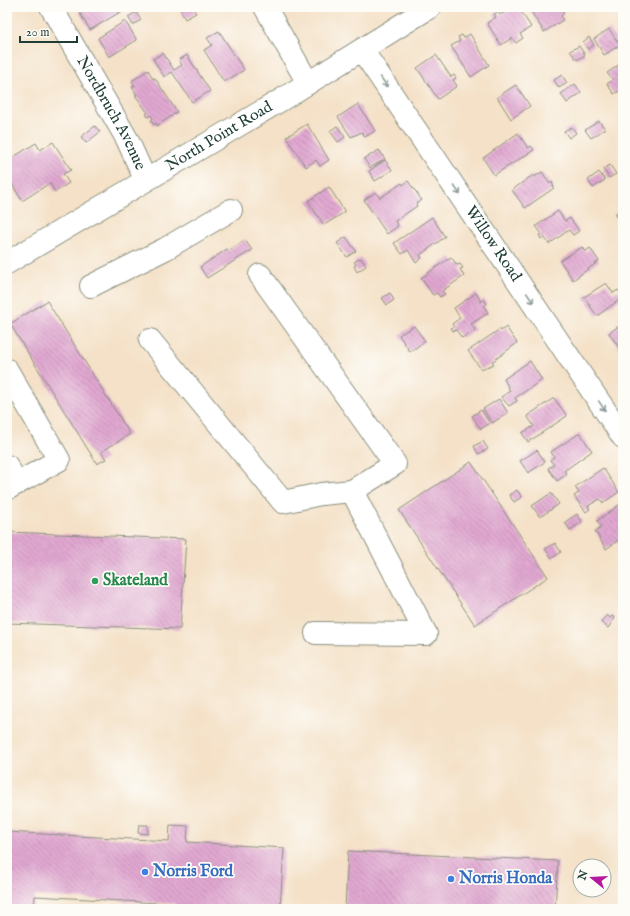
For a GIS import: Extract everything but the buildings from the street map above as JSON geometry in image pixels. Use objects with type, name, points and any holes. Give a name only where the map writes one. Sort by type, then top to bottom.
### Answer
[{"type":"street","name":"Nordbruch Avenue","points":[[51,7],[127,139],[145,179]]},
{"type":"street","points":[[265,7],[308,83]]},
{"type":"street","name":"North Point Road","points":[[7,263],[145,179],[308,83],[430,7]]},
{"type":"street","name":"Willow Road","points":[[362,50],[623,437]]},
{"type":"street","points":[[91,286],[165,249],[231,210]]},
{"type":"street","points":[[150,340],[283,502],[321,494],[352,491],[395,464],[260,275]]},
{"type":"street","points":[[7,370],[59,460],[10,480]]},
{"type":"street","points":[[316,633],[426,634],[352,491]]},
{"type":"place","name":"Skateland","points":[[95,581]]},
{"type":"place","name":"Norris Ford","points":[[145,872]]},
{"type":"place","name":"Norris Honda","points":[[451,879]]}]
